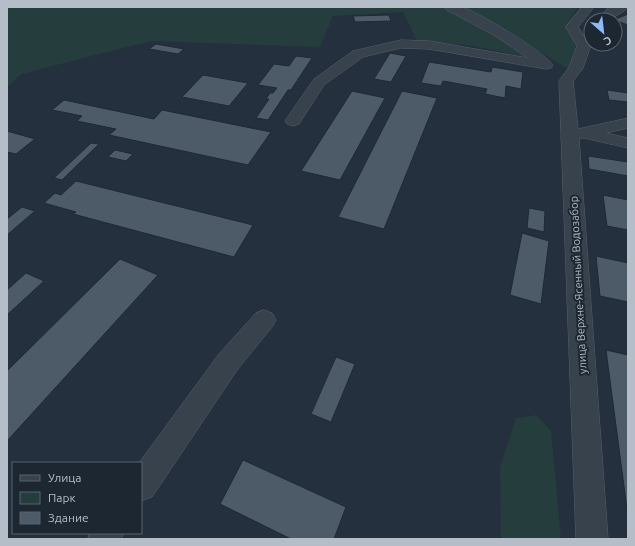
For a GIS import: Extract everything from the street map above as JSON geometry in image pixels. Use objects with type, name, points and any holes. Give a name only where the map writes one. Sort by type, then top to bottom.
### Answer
[{"type":"street","points":[[451,7],[488,24],[520,45],[566,81],[576,68],[584,52]]},
{"type":"street","points":[[611,12],[622,7]]},
{"type":"street","points":[[583,13],[572,27],[583,38]]},
{"type":"street","points":[[294,121],[319,82],[358,54],[401,44],[429,45],[502,56],[546,65]]},
{"type":"street","name":"улица Верхне-Ясенный Водозабор","points":[[566,81],[578,134],[592,539]]},
{"type":"street","points":[[578,134],[628,123]]},
{"type":"street","points":[[578,134],[628,143]]},
{"type":"street","points":[[142,485],[228,362],[264,320]]},
{"type":"green space","points":[[7,7],[445,7],[478,22],[531,58],[474,46],[417,41],[403,12],[333,16],[320,47],[151,41],[21,74],[7,87]]},
{"type":"green space","points":[[462,7],[578,7],[567,24],[576,46],[568,69],[480,16]]},
{"type":"green space","points":[[537,415],[551,431],[561,539],[501,539],[500,467],[516,418]]},
{"type":"building","points":[[628,14],[628,25],[623,23],[623,16]]},
{"type":"building","points":[[389,15],[391,21],[355,22],[353,16]]},
{"type":"building","points":[[156,44],[184,49],[178,54],[149,49]]},
{"type":"building","points":[[390,53],[406,56],[391,82],[374,79]]},
{"type":"building","points":[[296,56],[312,58],[291,90],[288,90],[268,120],[256,118],[269,99],[266,99],[270,93],[273,93],[277,88],[258,85],[274,64],[289,66]]},
{"type":"building","points":[[429,62],[491,72],[492,67],[523,72],[521,89],[506,86],[505,98],[485,94],[487,89],[443,81],[441,86],[421,83]]},
{"type":"building","points":[[203,75],[248,83],[229,106],[182,97]]},
{"type":"building","points":[[607,90],[628,93],[628,102],[609,100]]},
{"type":"building","points":[[352,91],[385,98],[340,180],[301,171]]},
{"type":"building","points":[[402,91],[437,98],[384,229],[338,217]]},
{"type":"building","points":[[64,100],[154,119],[162,110],[271,132],[248,165],[109,135],[116,129],[77,121],[82,116],[52,110]]},
{"type":"building","points":[[7,131],[35,139],[16,154],[7,152]]},
{"type":"building","points":[[91,143],[99,144],[62,180],[54,178]]},
{"type":"building","points":[[115,150],[133,154],[126,161],[108,157]]},
{"type":"building","points":[[588,156],[628,162],[628,176],[589,169]]},
{"type":"building","points":[[76,181],[253,225],[234,257],[73,214],[76,212],[44,203],[55,193],[61,195]]},
{"type":"building","points":[[603,195],[628,200],[628,230],[607,226]]},
{"type":"building","points":[[22,207],[35,211],[7,235],[7,219]]},
{"type":"building","points":[[529,208],[545,211],[544,232],[527,228]]},
{"type":"building","points":[[522,233],[549,241],[541,304],[510,295]]},
{"type":"building","points":[[596,256],[628,263],[628,302],[600,296]]},
{"type":"building","points":[[120,259],[158,275],[7,441],[7,371]]},
{"type":"building","points":[[26,273],[44,281],[7,315],[7,290]]},
{"type":"building","points":[[606,350],[628,355],[628,517]]},
{"type":"building","points":[[336,357],[355,364],[331,422],[311,414]]},
{"type":"building","points":[[243,460],[346,507],[334,539],[291,539],[220,504]]}]
